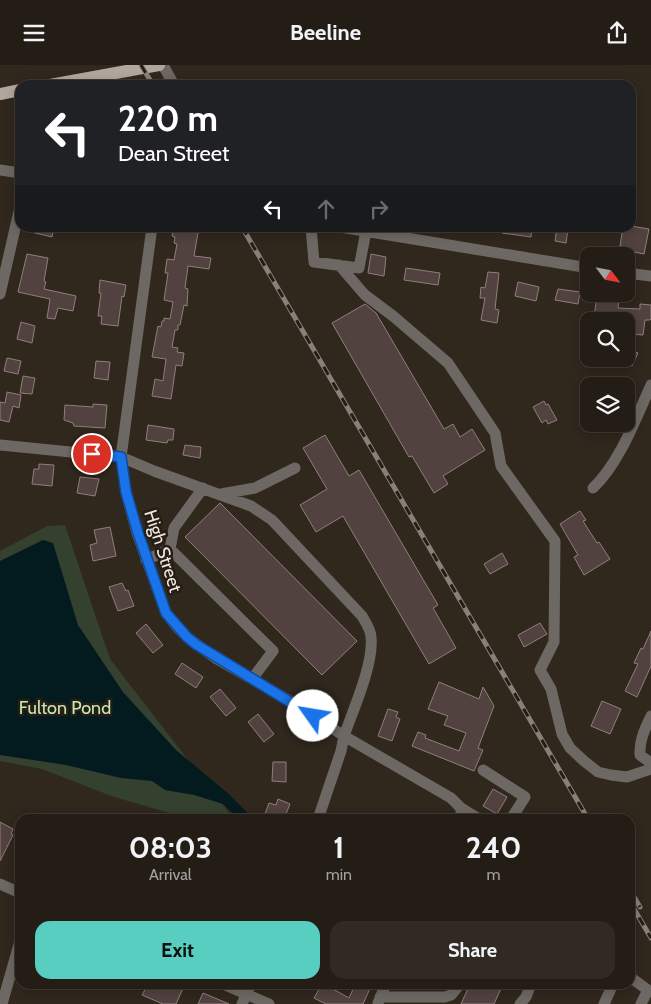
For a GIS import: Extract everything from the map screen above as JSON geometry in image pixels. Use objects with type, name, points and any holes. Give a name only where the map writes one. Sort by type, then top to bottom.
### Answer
[{"type":"main road","points":[[78,80],[161,65]]},
{"type":"main road","points":[[0,94],[15,92]]},
{"type":"street","points":[[161,65],[171,80]]},
{"type":"street","points":[[0,170],[15,172]]},
{"type":"street","points":[[0,293],[15,228]]},
{"type":"street","name":"High Street","points":[[151,232],[135,365],[121,457],[126,492],[146,560],[166,613],[176,626],[197,645],[344,736],[451,798],[461,813]]},
{"type":"street","points":[[311,232],[314,262],[359,268],[366,232]]},
{"type":"street","points":[[372,232],[580,267]]},
{"type":"street","points":[[339,265],[365,295],[393,316],[448,363],[495,433],[501,466],[555,541],[554,642],[540,671],[551,689],[562,734],[570,748],[598,771],[611,775],[627,777],[651,769]]},
{"type":"street","points":[[635,274],[651,276]]},
{"type":"street","points":[[593,488],[601,481],[613,464],[651,385]]},
{"type":"street","points":[[0,445],[121,457],[251,506],[272,520],[362,616],[372,636],[371,656],[320,814]]},
{"type":"street","points":[[219,494],[255,488],[296,468]]},
{"type":"street","points":[[170,549],[174,528],[203,489]]},
{"type":"street","points":[[146,560],[170,549]]},
{"type":"street","points":[[170,549],[272,651],[252,679]]},
{"type":"street","points":[[651,716],[640,741],[641,755],[651,763]]},
{"type":"street","points":[[483,770],[525,797],[514,814]]},
{"type":"street","points":[[0,884],[15,891]]},
{"type":"street","points":[[2,1004],[15,958]]},
{"type":"street","points":[[635,981],[648,990],[641,1004]]},
{"type":"street","points":[[235,989],[269,1004]]},
{"type":"street","points":[[384,989],[379,1001],[445,997],[451,995],[456,989]]},
{"type":"street","points":[[520,1004],[526,997],[529,989]]},
{"type":"street","points":[[606,1003],[611,989]]},
{"type":"green space","name":"Fulton Pond","points":[[65,525],[110,659],[230,814],[173,814],[111,796],[42,769],[0,761],[0,551],[47,526]]},
{"type":"water","name":"Fulton Pond","points":[[43,540],[53,543],[78,625],[123,692],[176,750],[230,795],[248,814],[234,814],[223,804],[194,795],[165,790],[152,781],[121,778],[66,765],[0,755],[0,561]]},
{"type":"building","points":[[636,227],[649,229],[644,254],[635,252],[635,247],[620,246],[622,232],[636,232]]},
{"type":"building","points":[[31,232],[53,232],[52,237]]},
{"type":"building","points":[[173,232],[198,232],[194,256],[211,258],[209,269],[188,266],[185,288],[188,289],[187,306],[184,305],[180,325],[178,325],[178,330],[175,330],[172,347],[178,348],[177,352],[184,353],[182,366],[176,365],[171,399],[152,396],[155,379],[163,381],[166,359],[152,357],[158,326],[161,327],[164,318],[170,319],[173,302],[164,300],[168,273],[165,273],[167,259],[174,260],[177,244],[174,243],[175,237],[172,236]]},
{"type":"building","points":[[502,232],[532,232],[531,237]]},
{"type":"building","points":[[556,232],[568,232],[566,243],[555,241]]},
{"type":"building","points":[[27,254],[48,258],[44,289],[76,296],[73,311],[58,308],[55,319],[47,318],[50,299],[18,292]]},
{"type":"building","points":[[371,254],[386,257],[384,276],[368,273]]},
{"type":"building","points":[[406,268],[440,273],[438,285],[404,280]]},
{"type":"building","points":[[488,272],[499,273],[495,309],[499,310],[497,323],[481,320],[485,298],[480,298],[481,287],[485,288]]},
{"type":"building","points":[[100,280],[126,285],[124,297],[122,296],[118,326],[101,324],[102,316],[98,316],[101,293],[99,293]]},
{"type":"building","points":[[518,282],[539,287],[536,301],[515,296]]},
{"type":"building","points":[[558,289],[580,292],[578,304],[555,300]]},
{"type":"building","points":[[596,303],[618,303],[618,308],[640,309],[640,304],[651,305],[651,319],[645,320],[643,335],[635,334],[635,312],[595,312]]},
{"type":"building","points":[[365,304],[376,313],[444,429],[453,424],[460,437],[472,429],[485,450],[443,476],[448,484],[434,493],[412,456],[409,457],[332,323]]},
{"type":"building","points":[[21,322],[35,326],[32,343],[17,339]]},
{"type":"building","points":[[7,358],[21,361],[18,374],[4,371]]},
{"type":"building","points":[[96,361],[110,362],[108,380],[94,378]]},
{"type":"building","points":[[23,376],[35,378],[32,394],[20,393]]},
{"type":"building","points":[[7,392],[21,395],[19,408],[13,406],[9,422],[0,420],[0,402],[5,403]]},
{"type":"building","points":[[544,401],[546,405],[548,404],[557,420],[548,424],[546,420],[542,423],[533,407]]},
{"type":"building","points":[[93,404],[107,405],[105,428],[74,426],[73,423],[64,420],[65,405],[93,407]]},
{"type":"building","points":[[148,425],[174,429],[173,440],[168,440],[167,443],[146,440]]},
{"type":"building","points":[[325,435],[349,476],[359,470],[438,605],[433,608],[456,648],[429,664],[343,516],[316,532],[300,505],[327,489],[303,448]]},
{"type":"building","points":[[185,445],[201,447],[200,458],[183,455]]},
{"type":"building","points":[[39,464],[54,465],[52,486],[32,484],[34,469],[39,469]]},
{"type":"building","points":[[80,477],[99,479],[95,496],[77,493]]},
{"type":"building","points":[[220,503],[357,641],[322,675],[185,537]]},
{"type":"building","points":[[580,511],[586,520],[583,521],[610,559],[584,575],[574,557],[578,555],[560,524]]},
{"type":"building","points":[[110,527],[116,556],[93,561],[90,545],[97,543],[94,530]]},
{"type":"building","points":[[502,553],[508,564],[490,574],[484,564]]},
{"type":"building","points":[[122,583],[126,591],[128,590],[134,606],[118,611],[109,587]]},
{"type":"building","points":[[540,623],[547,634],[524,647],[518,635]]},
{"type":"building","points":[[146,624],[163,645],[153,653],[136,633]]},
{"type":"building","points":[[651,631],[651,666],[637,697],[625,691],[638,664],[634,663]]},
{"type":"building","points":[[182,663],[203,677],[196,688],[175,674]]},
{"type":"building","points":[[439,682],[479,699],[483,687],[494,706],[478,748],[483,750],[474,771],[412,746],[418,732],[426,735],[425,738],[459,751],[466,733],[444,725],[448,716],[428,709]]},
{"type":"building","points":[[220,689],[236,708],[226,716],[210,697]]},
{"type":"building","points":[[602,701],[621,709],[610,734],[591,726]]},
{"type":"building","points":[[388,709],[398,712],[396,717],[400,719],[392,741],[378,736]]},
{"type":"building","points":[[258,714],[274,734],[264,742],[248,722]]},
{"type":"building","points":[[273,762],[286,762],[286,782],[272,781]]},
{"type":"building","points":[[493,789],[507,797],[497,814],[483,806]]},
{"type":"building","points":[[278,799],[290,804],[286,814],[265,814],[269,803],[276,805]]},
{"type":"building","points":[[0,822],[13,829],[11,834],[13,835],[0,861]]},
{"type":"building","points":[[145,989],[183,989],[176,1004],[163,1004],[142,995]]},
{"type":"building","points":[[319,989],[333,989],[349,998],[353,989],[370,989],[363,1004],[326,1004],[314,998]]},
{"type":"building","points":[[468,989],[501,989],[494,1004],[461,1004]]},
{"type":"building","points":[[203,993],[229,1004],[198,1004]]},
{"type":"railway","points":[[141,65],[150,80]]},
{"type":"railway","points":[[245,232],[585,814]]},
{"type":"railway","points":[[635,898],[640,907]]},
{"type":"railway","points":[[635,911],[651,938]]},
{"type":"route","points":[[92,454],[121,457],[126,492],[142,546],[166,613],[176,626],[187,637],[217,659],[313,716]]}]
